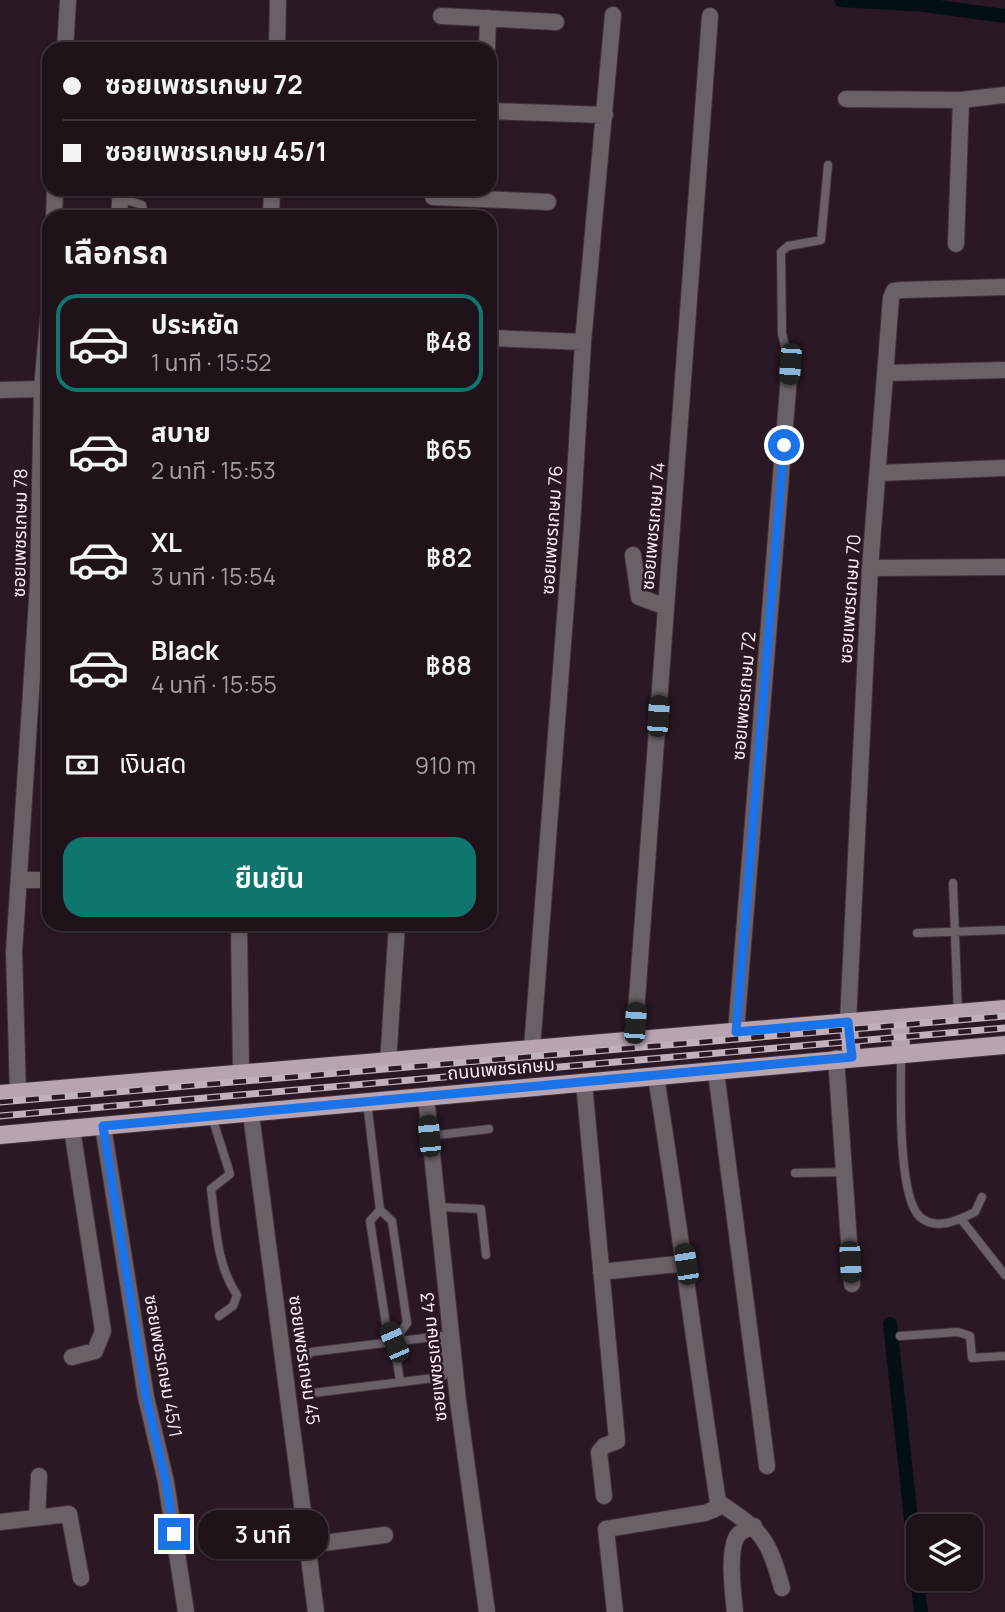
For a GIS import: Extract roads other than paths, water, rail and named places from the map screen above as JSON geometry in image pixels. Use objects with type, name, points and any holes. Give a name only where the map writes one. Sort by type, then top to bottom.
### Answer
[{"type":"main road","name":"ถนนเพชรเกษม","points":[[9,1094],[1005,1009]]},
{"type":"main road","points":[[900,1018],[901,1054]]},
{"type":"main road","points":[[844,1058],[848,1022]]},
{"type":"main road","name":"ถนนเพชรเกษม","points":[[0,1135],[1005,1045]]},
{"type":"street","points":[[65,42],[68,0]]},
{"type":"street","points":[[277,42],[278,0]]},
{"type":"street","name":"ซอยเพชรเกษม 76","points":[[532,1048],[572,526],[583,342],[613,15]]},
{"type":"street","points":[[441,16],[556,22]]},
{"type":"street","name":"ซอยเพชรเกษม 74","points":[[634,1039],[710,16]]},
{"type":"street","points":[[486,42],[488,18]]},
{"type":"street","points":[[846,99],[961,100],[1005,95]]},
{"type":"street","points":[[956,244],[961,100]]},
{"type":"street","points":[[497,111],[605,115]]},
{"type":"street","points":[[497,195],[548,202]]},
{"type":"street","points":[[433,197],[445,196]]},
{"type":"street","name":"ซอยเพชรเกษม 70","points":[[848,1022],[870,568],[894,291],[1005,287]]},
{"type":"street","points":[[497,338],[583,342]]},
{"type":"street","name":"ซอยเพชรเกษม 72","points":[[736,1032],[790,364]]},
{"type":"street","points":[[886,373],[1005,370]]},
{"type":"street","points":[[0,390],[42,389]]},
{"type":"street","name":"ซอยเพชรเกษม 78","points":[[9,1094],[7,951],[19,880],[38,585],[42,389]]},
{"type":"street","points":[[879,473],[1005,468]]},
{"type":"street","points":[[633,555],[639,597],[666,607]]},
{"type":"street","points":[[870,568],[1005,567]]},
{"type":"street","points":[[19,880],[42,880]]},
{"type":"street","points":[[239,931],[241,1074]]},
{"type":"street","points":[[388,1063],[397,931]]},
{"type":"street","points":[[844,1058],[852,1284]]},
{"type":"street","points":[[716,1072],[767,1466]]},
{"type":"street","points":[[615,1612],[606,1529],[614,1525],[705,1513],[715,1509],[718,1502],[688,1309],[686,1264],[656,1077]]},
{"type":"street","points":[[584,1083],[617,1441],[604,1446],[599,1452],[604,1496]]},
{"type":"street","name":"ซอยเพชรเกษม 43","points":[[426,1097],[458,1401],[487,1612]]},
{"type":"street","name":"ซอยเพชรเกษม 45","points":[[251,1114],[316,1612]]},
{"type":"street","name":"ซอยเพชรเกษม 45/1","points":[[103,1126],[146,1397],[166,1482],[186,1612]]},
{"type":"street","points":[[72,1129],[103,1331],[95,1351],[72,1357]]},
{"type":"street","points":[[601,1272],[686,1264]]},
{"type":"street","points":[[37,1518],[39,1476]]},
{"type":"street","points":[[718,1502],[754,1526],[769,1547],[782,1588]]},
{"type":"street","points":[[0,1522],[65,1514],[72,1518],[81,1578]]},
{"type":"street","points":[[735,1612],[732,1585],[735,1539],[740,1532],[754,1526]]},
{"type":"street","points":[[308,1545],[385,1535]]},
{"type":"lane","points":[[790,364],[782,334],[781,252],[788,246],[821,240],[828,165]]},
{"type":"lane","points":[[125,196],[142,205],[143,210]]},
{"type":"lane","points":[[953,883],[958,1013]]},
{"type":"lane","points":[[917,933],[1005,930]]},
{"type":"lane","points":[[901,1054],[904,1160],[914,1210],[922,1219],[948,1224],[975,1212],[982,1196]]},
{"type":"lane","points":[[367,1102],[380,1210],[392,1221],[407,1323],[394,1342]]},
{"type":"lane","points":[[212,1117],[230,1174],[211,1189],[220,1259],[224,1274],[237,1294],[233,1306],[219,1316]]},
{"type":"lane","points":[[429,1136],[489,1129]]},
{"type":"lane","points":[[795,1173],[846,1172]]},
{"type":"lane","points":[[437,1207],[481,1209],[486,1255]]},
{"type":"lane","points":[[380,1210],[370,1221],[386,1324],[394,1342],[400,1381]]},
{"type":"lane","points":[[961,1219],[1005,1275]]},
{"type":"lane","points":[[900,1336],[958,1332],[970,1336],[972,1358],[1005,1356]]},
{"type":"lane","points":[[443,1338],[445,1375],[400,1381],[313,1393],[307,1388],[304,1359],[306,1355],[443,1338]]},
{"type":"waterway","points":[[841,0],[924,5],[1005,16]]},
{"type":"waterway","points":[[890,1324],[921,1612]]},
{"type":"railway","points":[[0,1102],[1005,1016]]},
{"type":"railway","points":[[0,1116],[1005,1028]]}]
